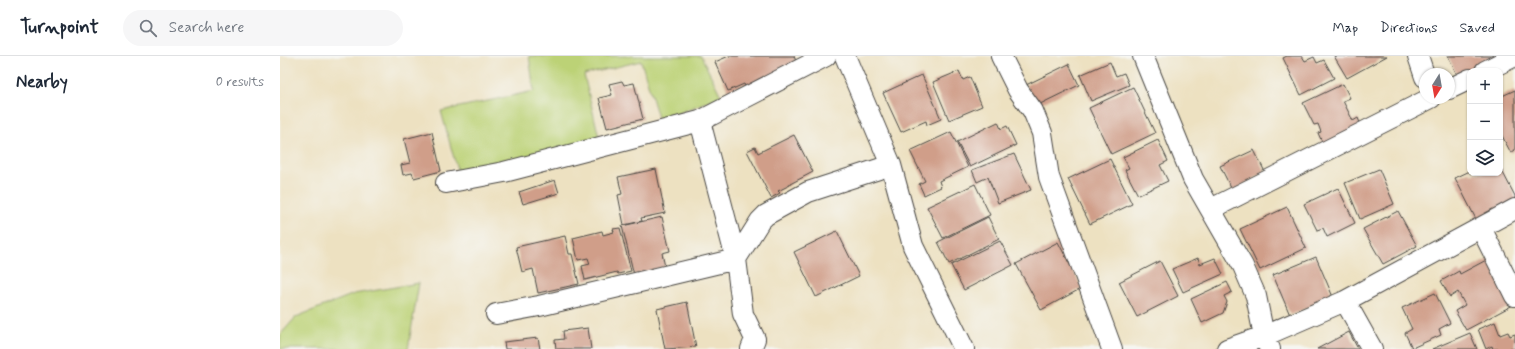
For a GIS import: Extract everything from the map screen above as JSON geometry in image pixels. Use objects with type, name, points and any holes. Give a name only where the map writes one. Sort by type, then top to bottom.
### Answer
[{"type":"street","points":[[446,183],[512,170],[700,121],[826,56]]},
{"type":"street","points":[[845,56],[891,166],[913,246],[964,349]]},
{"type":"street","points":[[1001,56],[1018,90],[1033,111],[1042,132],[1049,177],[1112,349]]},
{"type":"street","points":[[1143,56],[1193,179],[1243,266],[1256,296],[1267,342]]},
{"type":"street","points":[[1418,56],[1422,68]]},
{"type":"street","points":[[1491,68],[1515,56]]},
{"type":"street","points":[[1455,86],[1467,80]]},
{"type":"street","points":[[1211,208],[1419,104]]},
{"type":"street","points":[[700,121],[736,259],[743,314],[755,339],[751,349]]},
{"type":"street","points":[[496,314],[540,306],[736,259],[760,221],[766,215],[808,192],[891,166]]},
{"type":"street","points":[[1227,349],[1267,342],[1515,209]]},
{"type":"street","points":[[1481,228],[1515,296]]},
{"type":"street","points":[[1345,301],[1372,349]]},
{"type":"green space","points":[[529,56],[701,56],[721,96],[659,121],[641,61],[584,75],[599,137],[548,152],[458,173],[441,111],[534,91]]},
{"type":"green space","points":[[419,283],[408,349],[280,349],[280,335],[296,317],[354,294]]},
{"type":"building","points":[[729,56],[794,56],[798,67],[747,90],[744,84],[728,91],[715,62]]},
{"type":"building","points":[[1287,56],[1302,56],[1305,61],[1314,57],[1317,63],[1324,60],[1334,78],[1301,95],[1283,58]]},
{"type":"building","points":[[1334,56],[1387,56],[1347,78]]},
{"type":"building","points":[[1448,56],[1503,56],[1477,68],[1467,68],[1467,73],[1458,77]]},
{"type":"building","points":[[1110,62],[1116,76],[1124,73],[1129,85],[1091,101],[1080,75]]},
{"type":"building","points":[[1069,64],[1079,85],[1036,106],[1026,85]]},
{"type":"building","points":[[959,71],[963,80],[970,77],[982,106],[949,120],[933,82]]},
{"type":"building","points":[[922,75],[941,119],[927,125],[926,121],[901,132],[883,93]]},
{"type":"building","points":[[622,81],[624,85],[634,83],[643,119],[607,128],[599,98],[612,95],[609,84]]},
{"type":"building","points":[[1343,84],[1350,98],[1343,101],[1353,121],[1358,118],[1362,128],[1323,144],[1318,133],[1321,132],[1318,124],[1314,125],[1303,103]]},
{"type":"building","points":[[1133,87],[1155,133],[1111,154],[1089,108]]},
{"type":"building","points":[[1515,90],[1515,150],[1511,153],[1503,138],[1503,96]]},
{"type":"building","points":[[998,122],[1001,129],[1007,126],[1016,145],[970,167],[957,142]]},
{"type":"building","points":[[432,132],[441,171],[414,178],[412,173],[403,175],[401,165],[410,163],[404,139]]},
{"type":"building","points":[[951,132],[968,167],[939,181],[941,187],[924,195],[919,184],[925,181],[910,151]]},
{"type":"building","points":[[794,135],[813,172],[778,191],[780,193],[771,198],[747,151],[755,147],[758,153]]},
{"type":"building","points":[[1158,140],[1168,161],[1160,165],[1168,181],[1138,195],[1125,170],[1129,168],[1123,157]]},
{"type":"building","points":[[1254,150],[1265,172],[1233,192],[1220,166]]},
{"type":"building","points":[[1014,154],[1031,190],[998,203],[988,177],[977,182],[972,170]]},
{"type":"building","points":[[1110,159],[1132,204],[1090,224],[1068,179]]},
{"type":"building","points":[[656,169],[665,213],[641,218],[642,221],[624,225],[618,195],[622,194],[618,177]]},
{"type":"building","points":[[1379,169],[1394,204],[1360,219],[1345,183]]},
{"type":"building","points":[[1467,172],[1467,176],[1503,176],[1503,173],[1515,196],[1515,206],[1479,225],[1455,178]]},
{"type":"building","points":[[555,180],[559,193],[523,204],[519,192]]},
{"type":"building","points":[[975,184],[990,215],[943,238],[927,207]]},
{"type":"building","points":[[1338,188],[1355,223],[1327,237],[1323,228],[1317,230],[1304,204]]},
{"type":"building","points":[[1287,207],[1306,248],[1260,270],[1240,229]]},
{"type":"building","points":[[1398,211],[1417,246],[1383,264],[1363,229]]},
{"type":"building","points":[[662,217],[670,251],[662,253],[665,267],[634,275],[622,226]]},
{"type":"building","points":[[988,217],[999,239],[949,264],[938,242]]},
{"type":"building","points":[[620,228],[631,271],[618,274],[617,272],[585,280],[582,266],[590,264],[588,258],[578,260],[573,238],[602,231],[603,235],[614,232],[613,229]]},
{"type":"building","points":[[837,231],[859,276],[816,297],[794,252]]},
{"type":"building","points":[[565,236],[569,254],[572,254],[579,284],[538,293],[533,269],[522,272],[516,247]]},
{"type":"building","points":[[1000,241],[1013,265],[964,290],[951,265]]},
{"type":"building","points":[[1058,242],[1082,288],[1041,310],[1016,264]]},
{"type":"building","points":[[1316,257],[1333,297],[1290,315],[1273,275]]},
{"type":"building","points":[[1198,258],[1200,264],[1215,258],[1223,274],[1183,292],[1172,269]]},
{"type":"building","points":[[1490,258],[1515,304],[1466,330],[1455,311],[1465,305],[1458,292],[1450,297],[1441,281],[1459,271],[1460,274]]},
{"type":"building","points":[[1160,261],[1178,296],[1137,317],[1119,282]]},
{"type":"building","points":[[1227,282],[1232,292],[1224,296],[1227,302],[1223,313],[1202,323],[1191,299]]},
{"type":"building","points":[[1435,293],[1450,323],[1439,329],[1441,335],[1412,348],[1405,333],[1412,329],[1402,308]]},
{"type":"building","points":[[687,302],[696,347],[665,349],[657,309]]},
{"type":"building","points":[[1495,322],[1500,335],[1508,332],[1510,336],[1515,334],[1515,349],[1493,349],[1492,346],[1486,349],[1478,329]]},
{"type":"building","points":[[588,328],[591,349],[556,349],[555,340],[564,339],[563,331]]},
{"type":"building","points":[[1349,332],[1358,349],[1317,349]]},
{"type":"building","points":[[1470,333],[1477,349],[1432,349]]},
{"type":"building","points":[[538,338],[540,349],[505,349],[504,342]]}]
